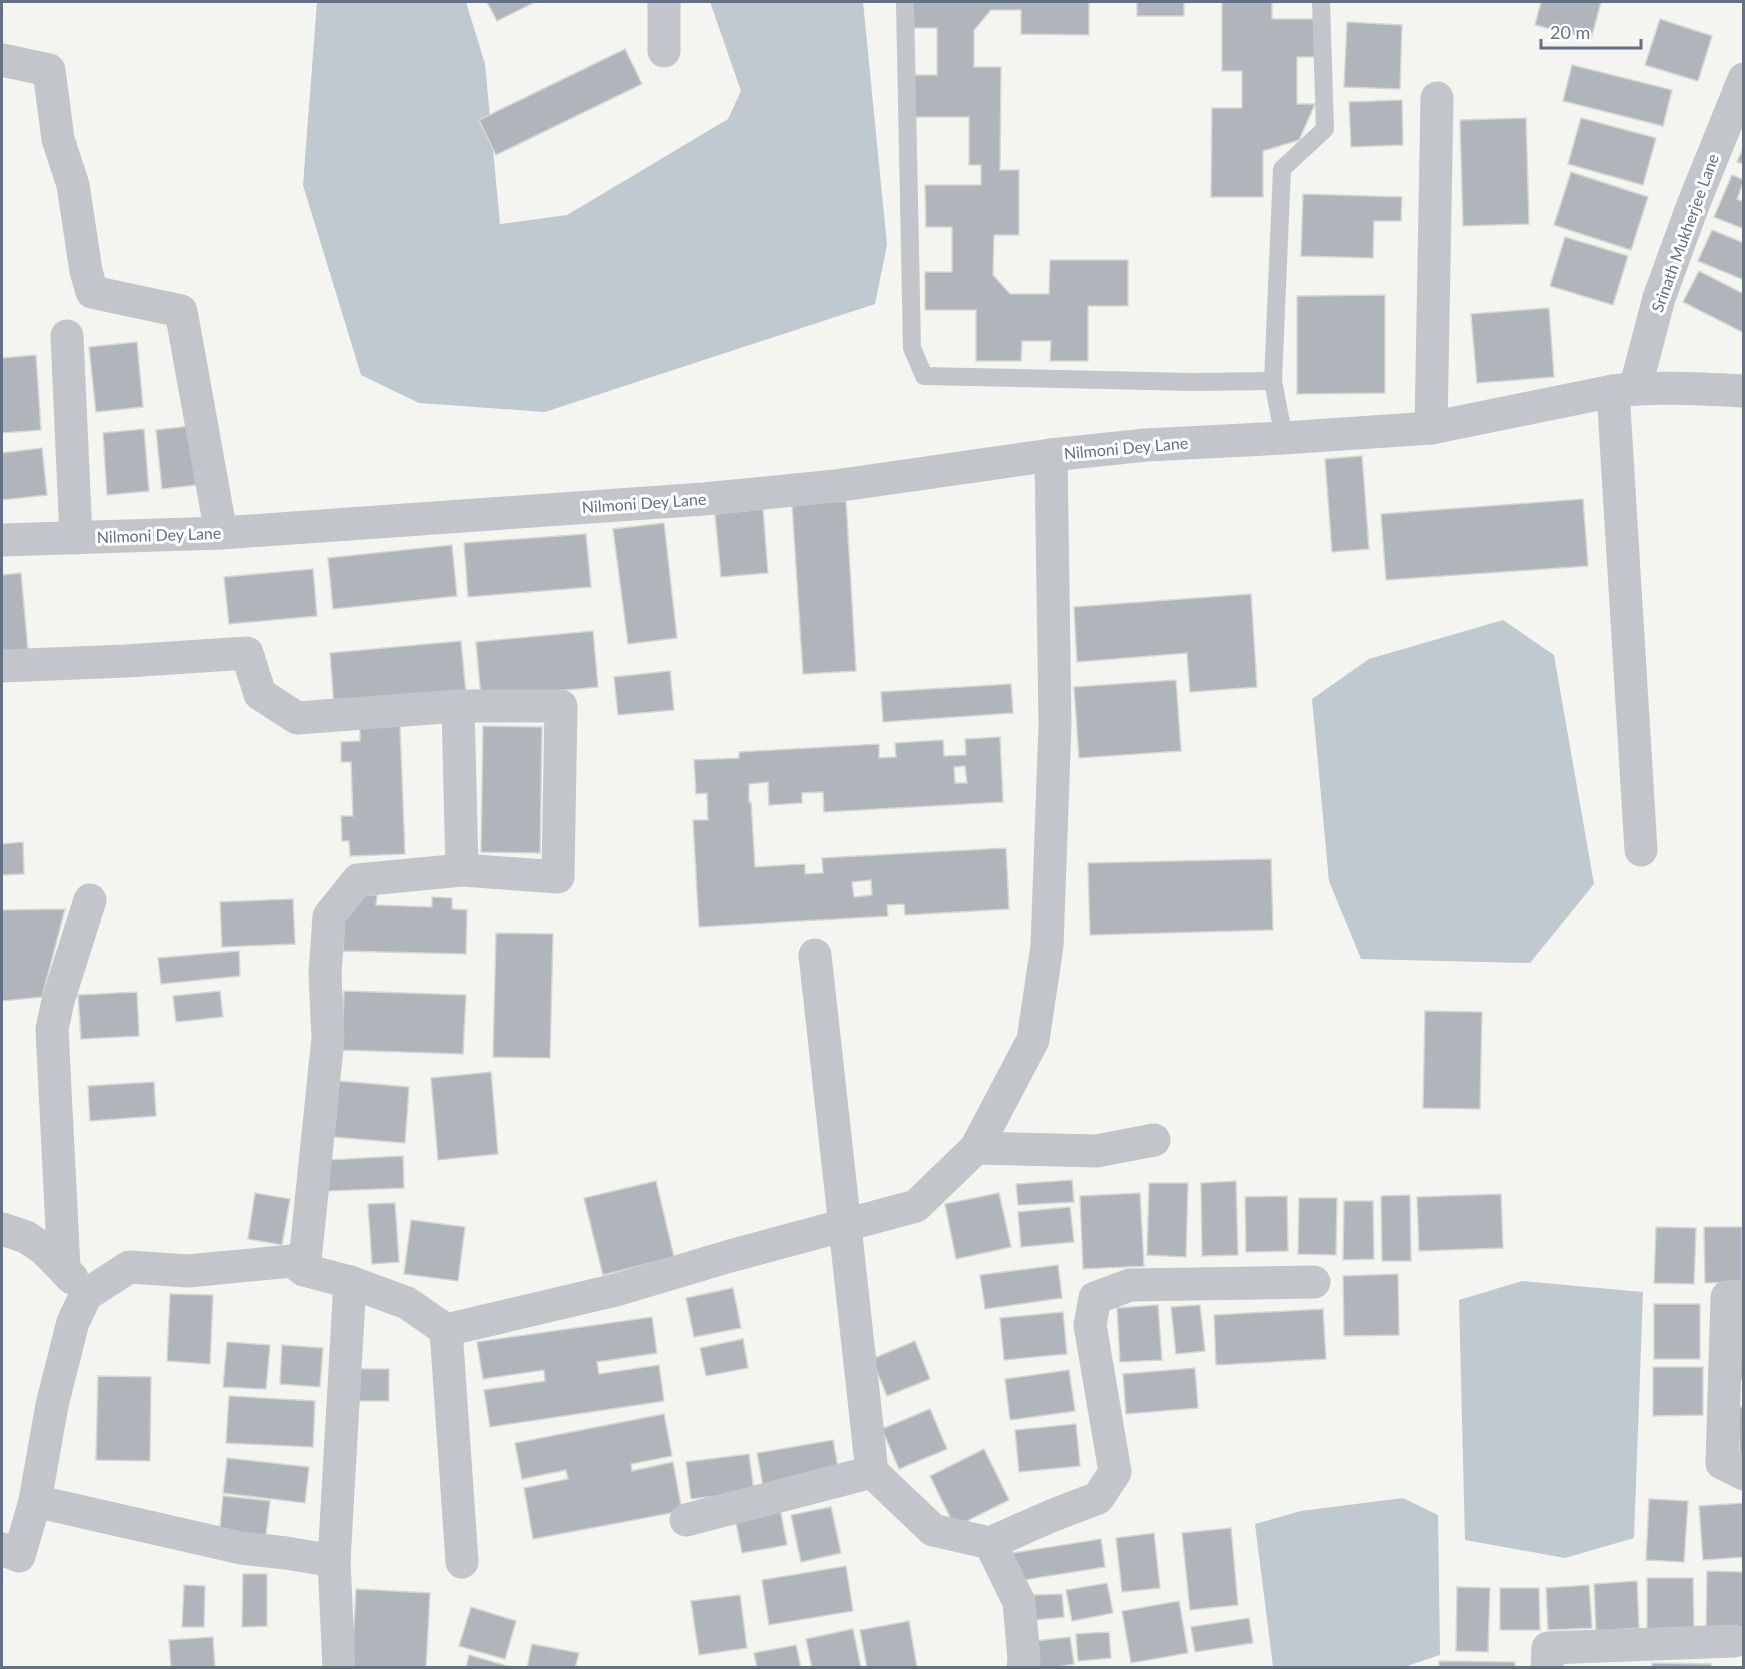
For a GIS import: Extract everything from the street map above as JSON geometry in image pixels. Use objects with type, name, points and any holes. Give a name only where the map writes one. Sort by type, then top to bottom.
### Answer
[{"type":"street","points":[[664,2],[664,51]]},
{"type":"street","points":[[2,60],[49,70],[58,139],[73,185],[86,271],[92,292],[181,310],[221,533]]},
{"type":"street","name":"Srinath Mukherjee Lane","points":[[1641,850],[1624,390],[1743,79]]},
{"type":"street","points":[[1431,428],[1437,98]]},
{"type":"street","points":[[67,336],[76,538]]},
{"type":"street","name":"Nilmoni Dey Lane","points":[[2,540],[221,533],[716,498],[835,486],[1051,455],[1146,444],[1431,428],[1624,390],[1743,391]]},
{"type":"street","points":[[2,1549],[19,1556],[35,1501],[52,1405],[73,1322],[86,1295],[129,1267],[188,1271],[292,1261],[304,1270],[350,1282],[407,1303],[447,1330],[616,1290],[916,1206],[976,1148],[1032,1040],[1047,946],[1055,724],[1051,455]]},
{"type":"street","points":[[2,666],[126,662],[247,653],[260,694],[297,718],[458,706],[561,706],[558,877],[462,870],[358,880],[329,916],[325,974],[327,1038],[304,1270]]},
{"type":"street","points":[[458,706],[462,870]]},
{"type":"street","points":[[64,1268],[52,1029],[58,1001],[90,900]]},
{"type":"street","points":[[815,955],[872,1472],[933,1530],[990,1543],[1098,1498],[1115,1472],[1090,1325],[1095,1298],[1130,1285],[1314,1282]]},
{"type":"street","points":[[976,1148],[1096,1151],[1154,1140]]},
{"type":"street","points":[[2,1229],[26,1237],[44,1249],[64,1268],[86,1295]]},
{"type":"street","points":[[339,1668],[334,1561],[350,1282]]},
{"type":"street","points":[[1743,1296],[1727,1297],[1722,1463],[1743,1474]]},
{"type":"street","points":[[447,1330],[462,1562]]},
{"type":"street","points":[[686,1520],[872,1472]]},
{"type":"street","points":[[35,1501],[241,1548],[334,1561]]},
{"type":"street","points":[[990,1543],[1019,1602],[1023,1668]]},
{"type":"street","points":[[1547,1668],[1548,1648],[1737,1650]]},
{"type":"lane","points":[[905,2],[912,348],[924,376],[1192,382],[1273,381]]},
{"type":"lane","points":[[1284,438],[1273,381],[1282,169],[1325,129],[1321,2]]},
{"type":"shaded area","points":[[317,2],[466,2],[485,64],[500,224],[567,215],[728,119],[741,91],[710,2],[863,2],[887,245],[875,304],[545,412],[419,403],[361,375],[303,185]]},
{"type":"shaded area","points":[[1503,620],[1554,655],[1594,884],[1530,963],[1361,959],[1329,881],[1312,699],[1369,659]]},
{"type":"shaded area","points":[[1522,1281],[1643,1292],[1634,1538],[1565,1558],[1465,1540],[1459,1300]]},
{"type":"shaded area","points":[[1403,1498],[1438,1515],[1440,1655],[1404,1667],[1273,1667],[1255,1524],[1301,1511]]},
{"type":"building","points":[[487,2],[535,2],[497,21]]},
{"type":"building","points":[[913,2],[1089,2],[1089,35],[1021,34],[1021,10],[991,10],[974,30],[974,67],[1001,67],[1000,170],[1019,170],[1019,235],[994,235],[993,275],[1010,294],[1049,294],[1050,260],[1128,260],[1128,306],[1088,306],[1088,361],[1050,361],[1051,341],[1022,341],[1021,361],[976,361],[976,310],[925,310],[925,272],[952,272],[952,227],[926,227],[925,185],[981,185],[981,165],[969,165],[969,117],[911,117],[912,75],[937,75],[937,28],[913,28]]},
{"type":"building","points":[[1137,2],[1184,2],[1184,16],[1137,16]]},
{"type":"building","points":[[1222,2],[1272,2],[1272,19],[1316,19],[1316,57],[1297,57],[1297,104],[1315,104],[1299,140],[1263,151],[1263,197],[1211,197],[1212,108],[1242,108],[1242,71],[1222,71]]},
{"type":"building","points":[[1541,2],[1601,2],[1591,39],[1535,25]]},
{"type":"building","points":[[1660,19],[1712,36],[1698,81],[1645,65]]},
{"type":"building","points":[[1347,22],[1402,25],[1400,89],[1344,87]]},
{"type":"building","points":[[625,49],[642,84],[496,155],[479,120]]},
{"type":"building","points":[[1572,65],[1672,90],[1663,126],[1563,101]]},
{"type":"building","points":[[1402,100],[1403,145],[1351,147],[1349,102]]},
{"type":"building","points":[[1526,118],[1529,224],[1463,226],[1460,120]]},
{"type":"building","points":[[1581,118],[1656,138],[1643,185],[1568,164]]},
{"type":"building","points":[[1744,146],[1744,164],[1737,162]]},
{"type":"building","points":[[1571,172],[1648,197],[1631,250],[1554,225]]},
{"type":"building","points":[[1732,175],[1744,180],[1737,199],[1744,202],[1744,229],[1714,217]]},
{"type":"building","points":[[1303,194],[1402,197],[1401,221],[1374,221],[1373,258],[1301,256]]},
{"type":"building","points":[[1712,230],[1744,243],[1744,280],[1698,261]]},
{"type":"building","points":[[1565,237],[1628,256],[1613,305],[1550,286]]},
{"type":"building","points":[[1699,271],[1744,294],[1744,333],[1683,302]]},
{"type":"building","points":[[1385,295],[1385,393],[1297,394],[1297,296]]},
{"type":"building","points":[[1549,308],[1554,377],[1477,383],[1471,314]]},
{"type":"building","points":[[137,342],[143,407],[96,412],[89,347]]},
{"type":"building","points":[[36,355],[41,430],[2,433],[2,358]]},
{"type":"building","points":[[198,425],[204,484],[162,489],[156,430]]},
{"type":"building","points":[[144,429],[149,491],[107,495],[103,433]]},
{"type":"building","points":[[42,448],[47,495],[2,500],[2,453]]},
{"type":"building","points":[[1362,456],[1369,549],[1332,552],[1325,459]]},
{"type":"building","points":[[1583,499],[1588,566],[1386,580],[1381,514]]},
{"type":"building","points":[[846,501],[856,671],[803,674],[792,504]]},
{"type":"building","points":[[763,509],[768,573],[721,577],[715,514]]},
{"type":"building","points":[[664,523],[677,638],[628,644],[613,529]]},
{"type":"building","points":[[586,534],[591,587],[468,597],[464,543]]},
{"type":"building","points":[[452,545],[457,596],[333,609],[328,558]]},
{"type":"building","points":[[313,569],[317,616],[229,624],[224,577]]},
{"type":"building","points":[[21,573],[28,651],[2,654],[2,575]]},
{"type":"building","points":[[1251,594],[1257,687],[1190,692],[1187,653],[1077,662],[1074,607]]},
{"type":"building","points":[[593,631],[598,687],[481,698],[476,642]]},
{"type":"building","points":[[461,641],[466,694],[334,706],[330,653]]},
{"type":"building","points":[[670,671],[674,710],[618,715],[614,677]]},
{"type":"building","points":[[1176,680],[1181,751],[1079,758],[1074,687]]},
{"type":"building","points":[[1011,684],[1013,713],[883,722],[881,692]]},
{"type":"building","points":[[400,726],[405,854],[350,856],[349,841],[342,841],[341,816],[353,816],[351,762],[341,762],[341,742],[360,741],[360,728]]},
{"type":"building","points":[[483,726],[542,727],[540,853],[481,852]]},
{"type":"building","points":[[1000,737],[1003,802],[824,812],[823,792],[802,793],[802,803],[769,805],[768,782],[749,784],[755,867],[805,864],[805,874],[823,873],[822,858],[1006,848],[1009,909],[905,915],[904,904],[887,905],[888,916],[699,927],[693,820],[708,820],[707,793],[696,794],[694,760],[739,758],[739,752],[879,744],[879,758],[896,757],[895,743],[943,740],[944,756],[966,755],[965,739]],"holes":[[[965,766],[967,783],[955,783],[954,767]],[[871,880],[872,895],[854,897],[852,882]]]},
{"type":"building","points":[[23,842],[24,874],[2,875],[2,844]]},
{"type":"building","points":[[1271,859],[1273,930],[1090,935],[1088,863]]},
{"type":"building","points":[[357,895],[377,895],[376,905],[432,907],[432,897],[452,898],[452,909],[467,910],[466,954],[343,951],[345,906]]},
{"type":"building","points":[[293,899],[295,944],[222,947],[220,902]]},
{"type":"building","points":[[65,909],[42,997],[2,1001],[2,910]]},
{"type":"building","points":[[496,933],[553,934],[550,1058],[493,1057]]},
{"type":"building","points":[[239,951],[240,976],[161,984],[158,958]]},
{"type":"building","points":[[220,991],[223,1017],[176,1022],[173,996]]},
{"type":"building","points":[[344,991],[466,995],[463,1054],[342,1050]]},
{"type":"building","points":[[137,992],[139,1036],[81,1039],[78,995]]},
{"type":"building","points":[[1425,1011],[1482,1012],[1480,1109],[1423,1108]]},
{"type":"building","points":[[491,1072],[498,1154],[438,1160],[431,1078]]},
{"type":"building","points":[[339,1081],[409,1087],[405,1143],[334,1137]]},
{"type":"building","points":[[154,1082],[156,1116],[90,1121],[88,1086]]},
{"type":"building","points":[[403,1156],[404,1188],[328,1191],[327,1160]]},
{"type":"building","points":[[1072,1180],[1074,1202],[1018,1205],[1016,1184]]},
{"type":"building","points":[[656,1181],[674,1257],[603,1275],[584,1198]]},
{"type":"building","points":[[1236,1181],[1238,1255],[1202,1256],[1201,1183]]},
{"type":"building","points":[[1149,1183],[1188,1183],[1186,1257],[1147,1255]]},
{"type":"building","points":[[255,1193],[290,1199],[282,1245],[248,1239]]},
{"type":"building","points":[[999,1193],[1011,1247],[956,1259],[945,1204]]},
{"type":"building","points":[[1140,1193],[1144,1266],[1083,1269],[1080,1196]]},
{"type":"building","points":[[1501,1194],[1503,1248],[1419,1251],[1417,1197]]},
{"type":"building","points":[[1410,1195],[1411,1261],[1382,1261],[1381,1196]]},
{"type":"building","points":[[1287,1196],[1288,1251],[1246,1252],[1245,1197]]},
{"type":"building","points":[[1299,1198],[1337,1198],[1336,1255],[1298,1254]]},
{"type":"building","points":[[1344,1201],[1373,1201],[1374,1259],[1343,1260]]},
{"type":"building","points":[[395,1203],[399,1262],[372,1264],[368,1204]]},
{"type":"building","points":[[1070,1207],[1074,1242],[1021,1247],[1018,1212]]},
{"type":"building","points":[[411,1220],[465,1227],[458,1281],[404,1274]]},
{"type":"building","points":[[1656,1227],[1696,1228],[1694,1284],[1654,1283]]},
{"type":"building","points":[[1704,1227],[1742,1227],[1742,1282],[1705,1283]]},
{"type":"building","points":[[1058,1265],[1062,1298],[985,1309],[980,1275]]},
{"type":"building","points":[[1398,1274],[1399,1335],[1344,1336],[1343,1276]]},
{"type":"building","points":[[733,1288],[741,1328],[694,1337],[686,1298]]},
{"type":"building","points":[[170,1294],[213,1295],[210,1364],[167,1361]]},
{"type":"building","points":[[1654,1304],[1700,1304],[1700,1359],[1654,1359]]},
{"type":"building","points":[[1158,1305],[1162,1360],[1120,1362],[1117,1308]]},
{"type":"building","points":[[1200,1305],[1205,1351],[1176,1354],[1171,1307]]},
{"type":"building","points":[[1323,1309],[1326,1359],[1216,1365],[1214,1315]]},
{"type":"building","points":[[1063,1312],[1067,1354],[1004,1360],[1000,1318]]},
{"type":"building","points":[[652,1317],[657,1353],[597,1362],[599,1374],[659,1365],[664,1401],[490,1427],[484,1390],[545,1381],[544,1370],[483,1379],[477,1342]]},
{"type":"building","points":[[1736,1322],[1744,1322],[1744,1379],[1736,1379]]},
{"type":"building","points":[[743,1339],[748,1368],[706,1376],[700,1348]]},
{"type":"building","points":[[915,1341],[930,1379],[887,1396],[872,1359]]},
{"type":"building","points":[[227,1342],[270,1345],[266,1389],[223,1387]]},
{"type":"building","points":[[282,1345],[323,1348],[320,1387],[280,1384]]},
{"type":"building","points":[[1653,1367],[1703,1367],[1703,1415],[1653,1416]]},
{"type":"building","points":[[1195,1368],[1198,1408],[1126,1414],[1123,1374]]},
{"type":"building","points":[[356,1369],[389,1369],[389,1401],[356,1401]]},
{"type":"building","points":[[1069,1370],[1075,1411],[1010,1420],[1005,1379]]},
{"type":"building","points":[[98,1376],[151,1377],[150,1461],[96,1460]]},
{"type":"building","points":[[229,1396],[315,1401],[313,1447],[226,1443]]},
{"type":"building","points":[[1738,1407],[1744,1407],[1744,1463],[1740,1463]]},
{"type":"building","points":[[930,1409],[947,1449],[899,1469],[882,1429]]},
{"type":"building","points":[[664,1414],[672,1456],[631,1464],[632,1471],[673,1462],[682,1511],[533,1539],[524,1488],[568,1479],[566,1470],[522,1479],[515,1443]]},
{"type":"building","points":[[1076,1424],[1080,1466],[1019,1472],[1015,1430]]},
{"type":"building","points":[[833,1440],[840,1479],[764,1492],[757,1453]]},
{"type":"building","points":[[984,1449],[1009,1500],[955,1527],[930,1476]]},
{"type":"building","points":[[749,1454],[754,1492],[691,1499],[686,1462]]},
{"type":"building","points":[[227,1458],[309,1467],[305,1503],[223,1493]]},
{"type":"building","points":[[223,1496],[270,1501],[265,1543],[219,1538]]},
{"type":"building","points":[[1649,1499],[1688,1501],[1684,1562],[1646,1560]]},
{"type":"building","points":[[1744,1503],[1744,1557],[1703,1560],[1699,1506]]},
{"type":"building","points":[[831,1507],[841,1553],[801,1562],[791,1515]]},
{"type":"building","points":[[780,1509],[787,1545],[742,1553],[735,1517]]},
{"type":"building","points":[[1231,1528],[1238,1605],[1190,1610],[1182,1533]]},
{"type":"building","points":[[1154,1533],[1160,1588],[1122,1592],[1116,1538]]},
{"type":"building","points":[[1101,1539],[1105,1567],[1017,1581],[1013,1553]]},
{"type":"building","points":[[846,1566],[853,1611],[769,1625],[762,1580]]},
{"type":"building","points":[[1707,1571],[1744,1572],[1744,1632],[1706,1631]]},
{"type":"building","points":[[243,1574],[267,1574],[267,1626],[242,1627]]},
{"type":"building","points":[[1647,1578],[1693,1578],[1694,1629],[1647,1629]]},
{"type":"building","points":[[1637,1581],[1639,1628],[1596,1631],[1594,1584]]},
{"type":"building","points":[[1107,1583],[1113,1613],[1072,1621],[1066,1590]]},
{"type":"building","points":[[184,1585],[205,1586],[204,1627],[182,1627]]},
{"type":"building","points":[[1589,1585],[1592,1628],[1548,1630],[1546,1588]]},
{"type":"building","points":[[1457,1587],[1490,1588],[1488,1652],[1456,1651]]},
{"type":"building","points":[[1500,1588],[1539,1588],[1540,1630],[1500,1630]]},
{"type":"building","points":[[356,1589],[430,1593],[426,1668],[352,1667]]},
{"type":"building","points":[[1062,1594],[1064,1617],[1035,1620],[1034,1595]]},
{"type":"building","points":[[740,1595],[747,1648],[699,1655],[691,1601]]},
{"type":"building","points":[[1179,1601],[1188,1653],[1131,1663],[1122,1611]]},
{"type":"building","points":[[471,1607],[516,1621],[505,1659],[459,1646]]},
{"type":"building","points":[[1249,1618],[1253,1643],[1195,1652],[1191,1627]]},
{"type":"building","points":[[909,1621],[917,1668],[867,1668],[860,1630]]},
{"type":"building","points":[[853,1629],[861,1668],[812,1668],[806,1639]]},
{"type":"building","points":[[1109,1632],[1111,1658],[1078,1661],[1076,1634]]},
{"type":"building","points":[[213,1637],[215,1668],[171,1668],[169,1640]]},
{"type":"building","points":[[1070,1637],[1074,1664],[1039,1668],[1035,1641]]},
{"type":"building","points":[[532,1644],[579,1653],[575,1668],[527,1668]]},
{"type":"building","points":[[796,1645],[801,1668],[757,1668],[754,1653]]},
{"type":"building","points":[[469,1655],[511,1667],[466,1668]]},
{"type":"building","points":[[1439,1661],[1515,1662],[1515,1668],[1439,1668]]},
{"type":"building","points":[[1652,1663],[1711,1664],[1711,1668],[1652,1668]]}]
